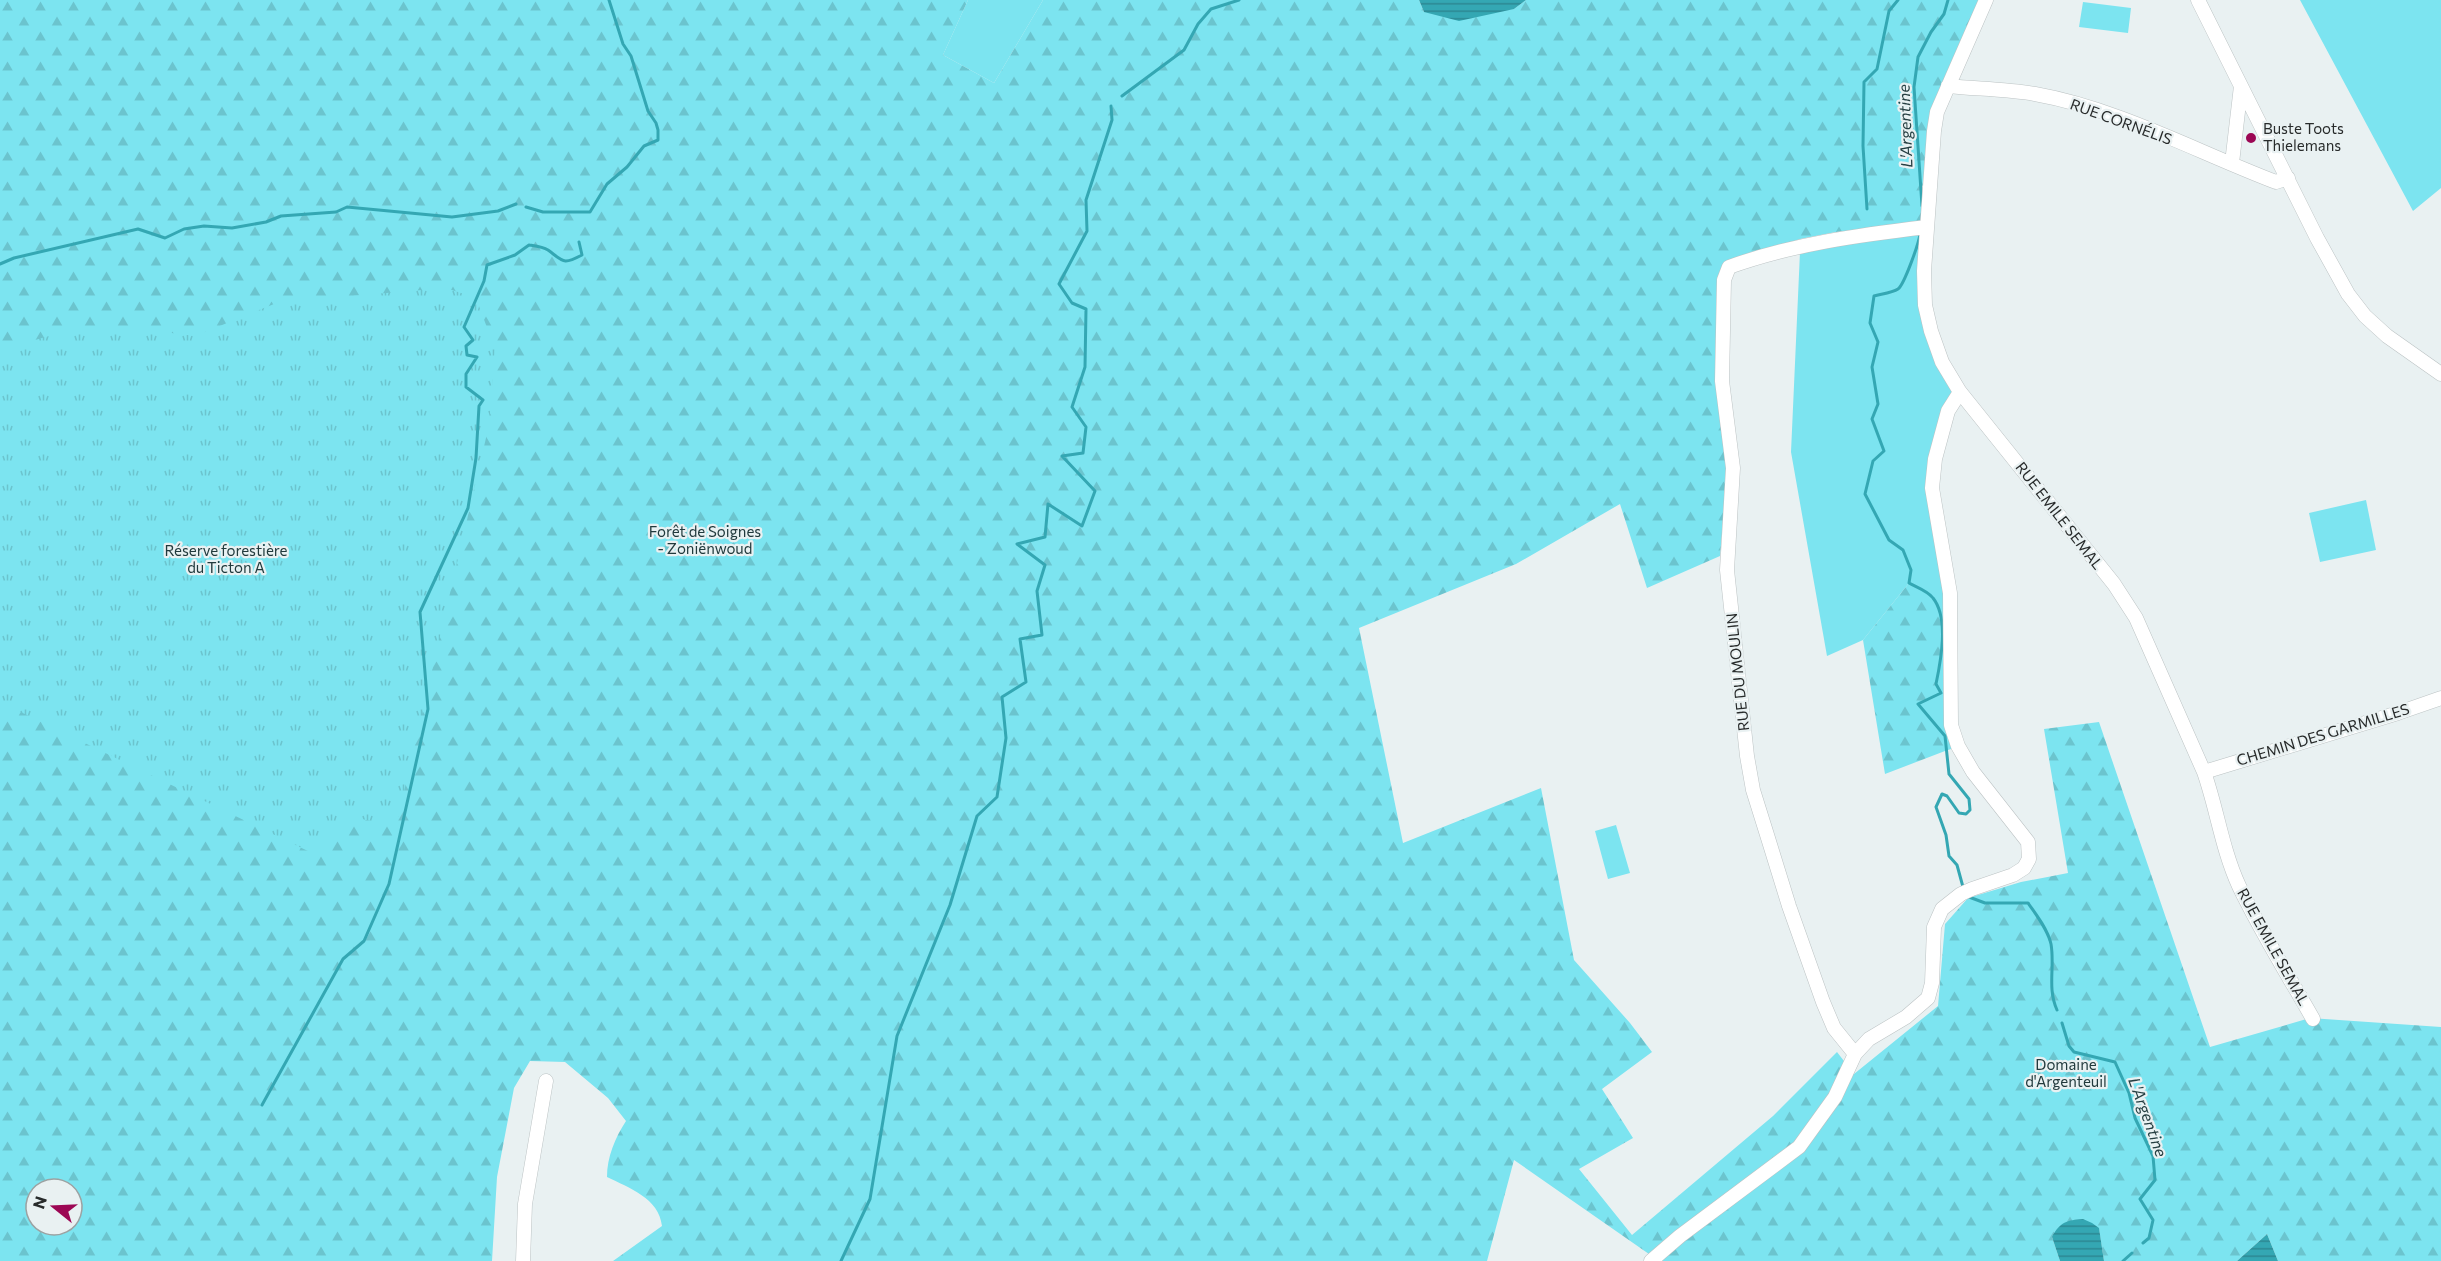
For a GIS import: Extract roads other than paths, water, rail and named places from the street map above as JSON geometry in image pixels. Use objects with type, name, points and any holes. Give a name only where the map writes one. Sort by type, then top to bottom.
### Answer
[{"type":"street","name":"RUE EMILE SEMAL","points":[[1986,0],[1937,112],[1924,271],[1930,331],[1942,362],[1960,392],[2114,584],[2136,618],[2204,772],[2212,794],[2224,844],[2239,886],[2295,992],[2313,1019]]},
{"type":"street","points":[[2198,0],[2348,294],[2365,316],[2386,336],[2441,374]]},
{"type":"street","name":"RUE CORNÉLIS","points":[[1948,86],[2034,94],[2068,102],[2111,116],[2276,182],[2288,178]]},
{"type":"street","points":[[2232,164],[2241,86]]},
{"type":"street","name":"RUE DU MOULIN","points":[[1855,1054],[1834,1028],[1823,1002],[1767,838],[1753,790],[1747,756],[1727,570],[1733,468],[1722,381],[1726,271],[1737,265],[1794,247],[1838,238],[1927,227]]},
{"type":"street","points":[[1651,1261],[1680,1236],[1799,1147],[1835,1097],[1855,1054],[1869,1039],[1906,1017],[1928,998],[1932,983],[1934,927],[1942,909],[1961,894],[2018,872],[2024,868],[2029,859],[2028,842],[1973,772],[1958,746],[1951,724],[1950,593],[1932,488],[1935,459],[1948,411],[1960,392]]},
{"type":"street","name":"CHEMIN DES GARMILLES","points":[[2204,772],[2441,698]]},
{"type":"street","points":[[523,1261],[525,1204],[546,1081]]},
{"type":"waterway","points":[[526,207],[543,212],[590,212],[607,184],[627,167],[644,146],[658,140],[656,123],[648,111],[631,56],[623,44],[609,0]]},
{"type":"waterway","points":[[1122,96],[1184,50],[1198,24],[1211,9],[1239,0]]},
{"type":"waterway","name":"L'Argentine","points":[[1867,209],[1863,146],[1864,82],[1877,69],[1889,11],[1898,0]]},
{"type":"waterway","name":"L'Argentine","points":[[1922,206],[1914,87],[1918,57],[1931,32],[1944,14],[1948,0]]},
{"type":"waterway","points":[[841,1261],[870,1199],[897,1036],[950,905],[977,816],[997,797],[1006,738],[1002,697],[1026,682],[1020,639],[1042,635],[1037,591],[1045,565],[1017,544],[1045,537],[1048,504],[1082,526],[1095,491],[1062,456],[1083,453],[1086,427],[1072,407],[1085,367],[1086,309],[1072,303],[1059,284],[1087,231],[1086,200],[1112,120],[1111,106]]},
{"type":"waterway","points":[[0,264],[14,258],[138,229],[165,238],[184,229],[204,226],[232,228],[266,222],[281,216],[336,212],[347,207],[452,217],[498,211],[516,204]]},
{"type":"waterway","name":"L'Argentine","points":[[1920,234],[1901,286],[1893,292],[1874,296],[1870,323],[1878,342],[1872,367],[1878,404],[1872,419],[1884,451],[1873,461],[1865,494],[1889,540],[1903,550],[1911,570],[1909,583],[1933,598],[1941,616],[1942,640],[1936,684],[1941,693],[1918,704],[1945,736],[1949,774],[1969,799],[1970,810],[1966,814],[1959,813],[1947,796],[1942,794],[1936,807],[1946,835],[1949,856],[1957,865],[1963,887]]},
{"type":"waterway","points":[[262,1105],[343,959],[364,941],[389,884],[428,709],[420,612],[468,508],[476,458],[479,406],[483,400],[466,387],[466,374],[477,357],[467,355],[466,346],[473,340],[464,327],[484,281],[487,265],[515,255],[529,245],[546,249],[567,261],[582,255],[579,242]]},
{"type":"waterway","name":"L'Argentine","points":[[1969,897],[1985,903],[2028,903],[2045,928],[2051,944],[2052,994],[2057,1010]]},
{"type":"waterway","name":"L'Argentine","points":[[2062,1023],[2069,1046],[2074,1052],[2115,1062],[2129,1093],[2135,1118],[2153,1156],[2155,1180],[2140,1199],[2153,1220],[2149,1238],[2143,1243]]},
{"type":"waterway","name":"L'Argentine","points":[[2123,1261],[2132,1253]]},
{"type":"place","name":"Buste Toots Thielemans","points":[[2251,138]]},
{"type":"park label","name":"Forêt de Soignes - Zoniënwoud","points":[[705,540]]},
{"type":"park label","name":"Réserve forestière du Ticton A","points":[[226,560]]},
{"type":"park label","name":"Domaine d'Argenteuil","points":[[2066,1074]]}]
